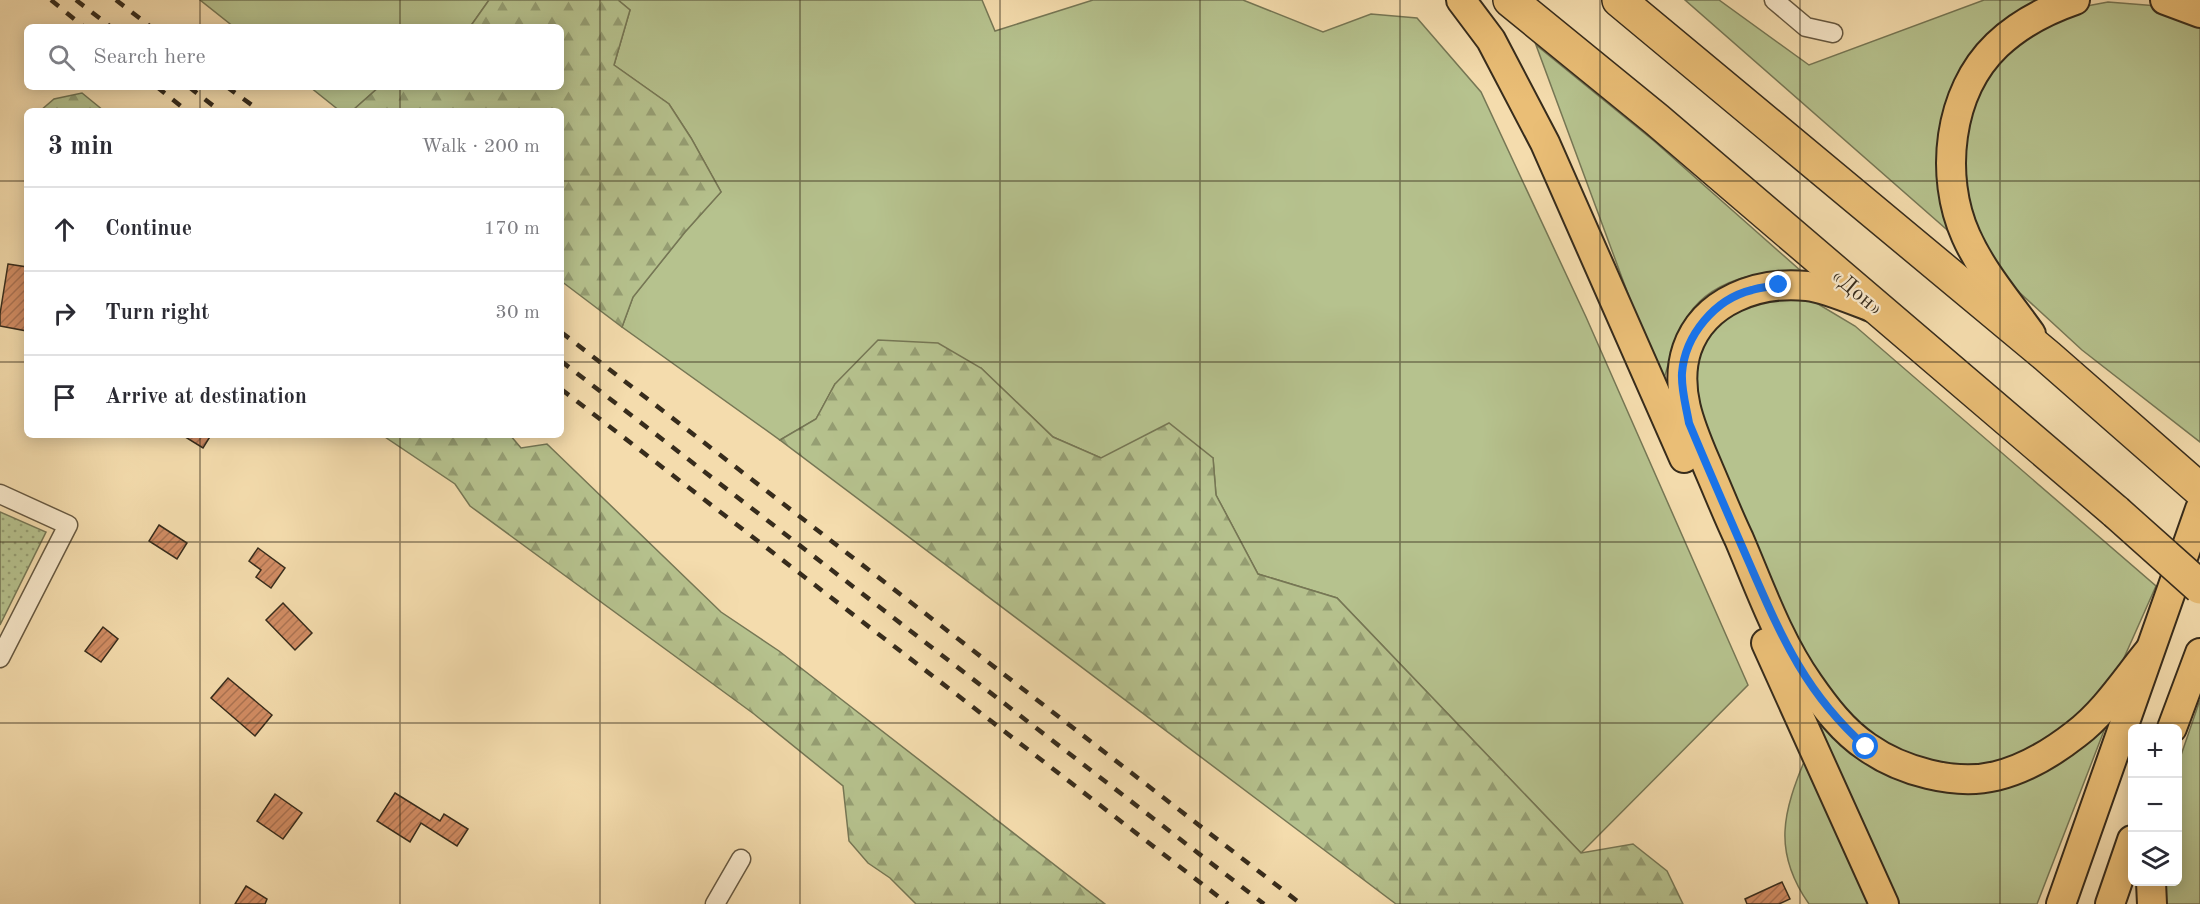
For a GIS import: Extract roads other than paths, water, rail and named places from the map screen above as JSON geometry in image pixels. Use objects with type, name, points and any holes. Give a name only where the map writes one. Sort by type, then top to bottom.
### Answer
[{"type":"highway","name":"«Дон»","points":[[1510,0],[1656,119],[2116,512],[2200,587]]},
{"type":"highway","points":[[1619,0],[2047,356],[2200,490]]},
{"type":"main road","points":[[1461,0],[1491,40],[1545,143],[1884,904]]},
{"type":"main road","points":[[2047,356],[1979,261],[1965,236],[1954,196],[1950,153],[1960,109],[1971,81],[1995,47],[2012,32],[2052,8],[2075,0]]},
{"type":"main road","points":[[2165,0],[2200,13]]},
{"type":"main road","points":[[1880,310],[1809,286],[1779,285],[1750,290],[1722,303],[1700,325],[1687,348],[1682,372],[1683,396],[1689,423],[1730,519],[1784,642],[1808,683],[1830,712],[1866,747],[1908,767],[1937,776],[1965,779],[1996,776],[2032,763],[2079,732],[2105,706],[2149,651]]},
{"type":"main road","points":[[2061,904],[2200,509]]},
{"type":"main road","points":[[2174,724],[2200,653]]},
{"type":"main road","points":[[2110,904],[2128,854]]},
{"type":"main road","points":[[2151,886],[2152,904]]},
{"type":"street","points":[[1774,0],[1806,27],[1833,33]]},
{"type":"street","points":[[0,495],[68,525],[0,658]]},
{"type":"street","points":[[715,904],[741,859]]},
{"type":"railway","points":[[51,0],[80,24]]},
{"type":"railway","points":[[76,0],[107,24]]},
{"type":"railway","points":[[116,0],[147,24]]},
{"type":"railway","points":[[161,90],[183,108]]},
{"type":"railway","points":[[193,90],[216,108]]},
{"type":"railway","points":[[231,90],[256,108]]},
{"type":"railway","points":[[564,334],[1301,904]]},
{"type":"railway","points":[[564,363],[1264,904]]},
{"type":"railway","points":[[564,391],[1228,904]]}]
